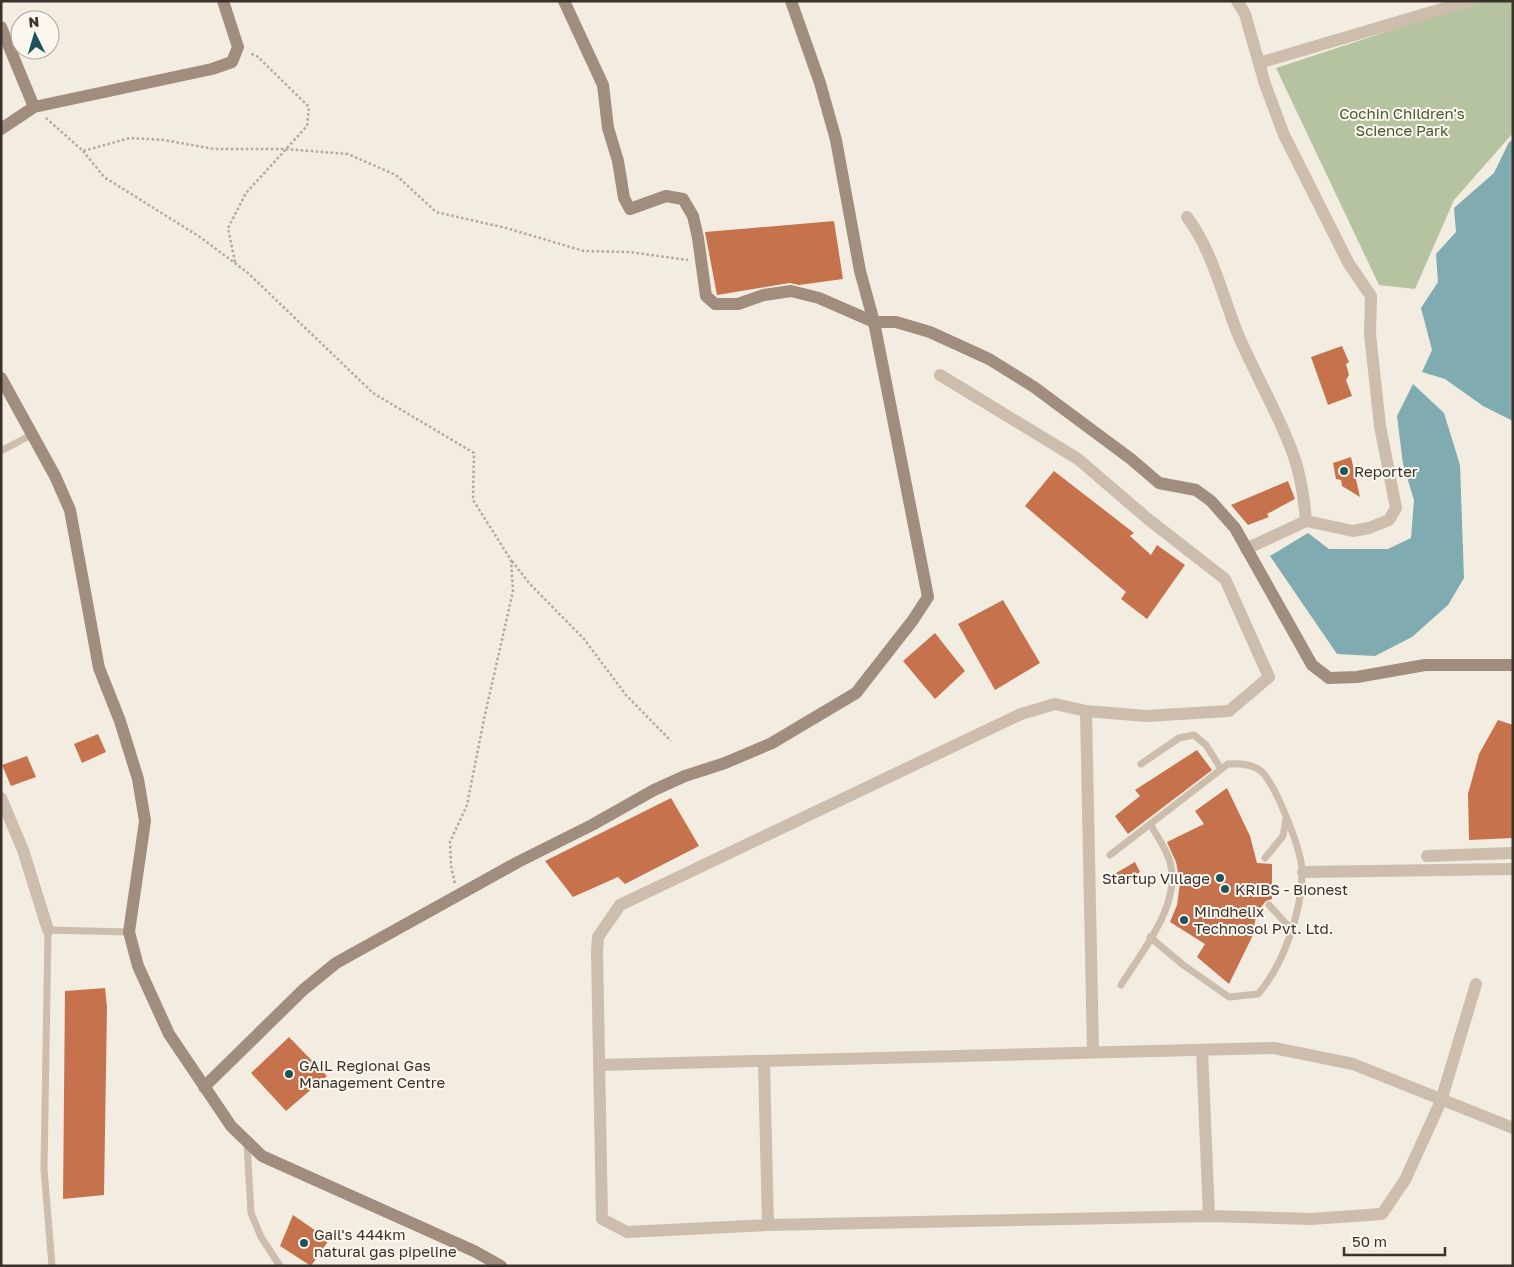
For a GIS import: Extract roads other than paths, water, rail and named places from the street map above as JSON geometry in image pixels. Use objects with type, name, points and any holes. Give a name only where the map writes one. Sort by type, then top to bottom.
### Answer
[{"type":"street","points":[[1,130],[34,107],[232,62],[238,47],[223,1]]},
{"type":"street","points":[[564,1],[603,85],[608,128],[618,161],[624,198],[630,209],[666,196],[683,199],[692,216],[706,296],[715,304],[738,304],[764,295],[791,291],[820,298],[874,322],[896,322],[930,332],[1004,368],[1034,386],[1131,459],[1159,483],[1196,490],[1211,501],[1235,528],[1312,665],[1329,678],[1357,677],[1425,665],[1513,665]]},
{"type":"street","points":[[204,1087],[303,990],[336,963],[458,895],[669,783],[772,743],[856,693],[913,620],[928,596],[874,322],[860,271],[836,140],[820,83],[791,1]]},
{"type":"street","points":[[1237,1],[1245,14],[1259,63],[1284,135],[1349,264],[1370,296],[1370,334],[1380,426],[1396,508],[1390,520],[1369,528],[1353,530],[1306,521],[1246,549]]},
{"type":"street","points":[[1259,63],[1469,1]]},
{"type":"street","points":[[1,27],[34,107]]},
{"type":"street","points":[[1187,217],[1195,228],[1212,263],[1238,334],[1293,454],[1304,493],[1306,521]]},
{"type":"street","points":[[940,375],[1078,459],[1148,519],[1225,579],[1269,677],[1229,711],[1146,716],[1086,711],[1055,704],[1021,714],[620,905],[598,937],[602,1219],[628,1232],[768,1225],[1209,1216],[1311,1219],[1382,1214],[1404,1180],[1441,1101],[1476,984]]},
{"type":"street","points":[[1,378],[54,476],[70,510],[99,668],[120,720],[138,779],[145,822],[128,932],[138,966],[169,1034],[232,1126],[247,1143],[270,1160],[474,1251],[501,1266]]},
{"type":"street","points":[[1086,711],[1093,1052]]},
{"type":"street","points":[[1,798],[23,850],[48,930]]},
{"type":"street","points":[[1427,856],[1513,853]]},
{"type":"street","points":[[1303,872],[1513,869]]},
{"type":"street","points":[[599,1065],[1274,1048],[1344,1062],[1513,1128]]},
{"type":"street","points":[[1202,1050],[1209,1216]]},
{"type":"street","points":[[764,1062],[768,1225]]},
{"type":"lane","points":[[1,451],[31,435]]},
{"type":"lane","points":[[1141,764],[1179,738],[1194,735],[1206,745],[1221,769]]},
{"type":"lane","points":[[1110,855],[1228,764],[1243,763],[1260,770],[1273,786],[1287,817],[1303,872],[1291,929],[1279,962],[1268,982],[1258,994],[1244,997],[1229,997],[1213,988],[1150,937]]},
{"type":"lane","points":[[1265,858],[1283,836],[1287,817]]},
{"type":"lane","points":[[1121,985],[1167,908],[1173,884],[1170,862],[1150,824]]},
{"type":"lane","points":[[1269,905],[1291,929]]},
{"type":"lane","points":[[52,1266],[44,1169],[48,930],[128,932]]},
{"type":"lane","points":[[247,1143],[251,1213],[261,1237],[280,1266]]},
{"type":"water","points":[[1513,140],[1513,421],[1483,406],[1445,379],[1422,372],[1432,350],[1421,308],[1438,282],[1436,254],[1456,232],[1454,208],[1494,173],[1509,142]]},
{"type":"water","points":[[1413,384],[1444,413],[1460,465],[1464,578],[1448,605],[1412,637],[1375,656],[1337,654],[1270,556],[1308,533],[1329,549],[1388,549],[1411,538],[1414,500],[1403,464],[1397,416]]},
{"type":"place","name":"Reporter","points":[[1344,471]]},
{"type":"place","name":"Startup Village","points":[[1220,878]]},
{"type":"place","name":"KRIBS - Bionest","points":[[1225,889]]},
{"type":"place","name":"Mindhelix Technosol Pvt. Ltd.","points":[[1184,920]]},
{"type":"place","name":"GAIL Regional Gas Management Centre","points":[[289,1074]]},
{"type":"place","name":"Gail's 444km natural gas pipeline","points":[[304,1243]]},
{"type":"park label","name":"Cochin Children's Science Park","points":[[1402,122]]}]
